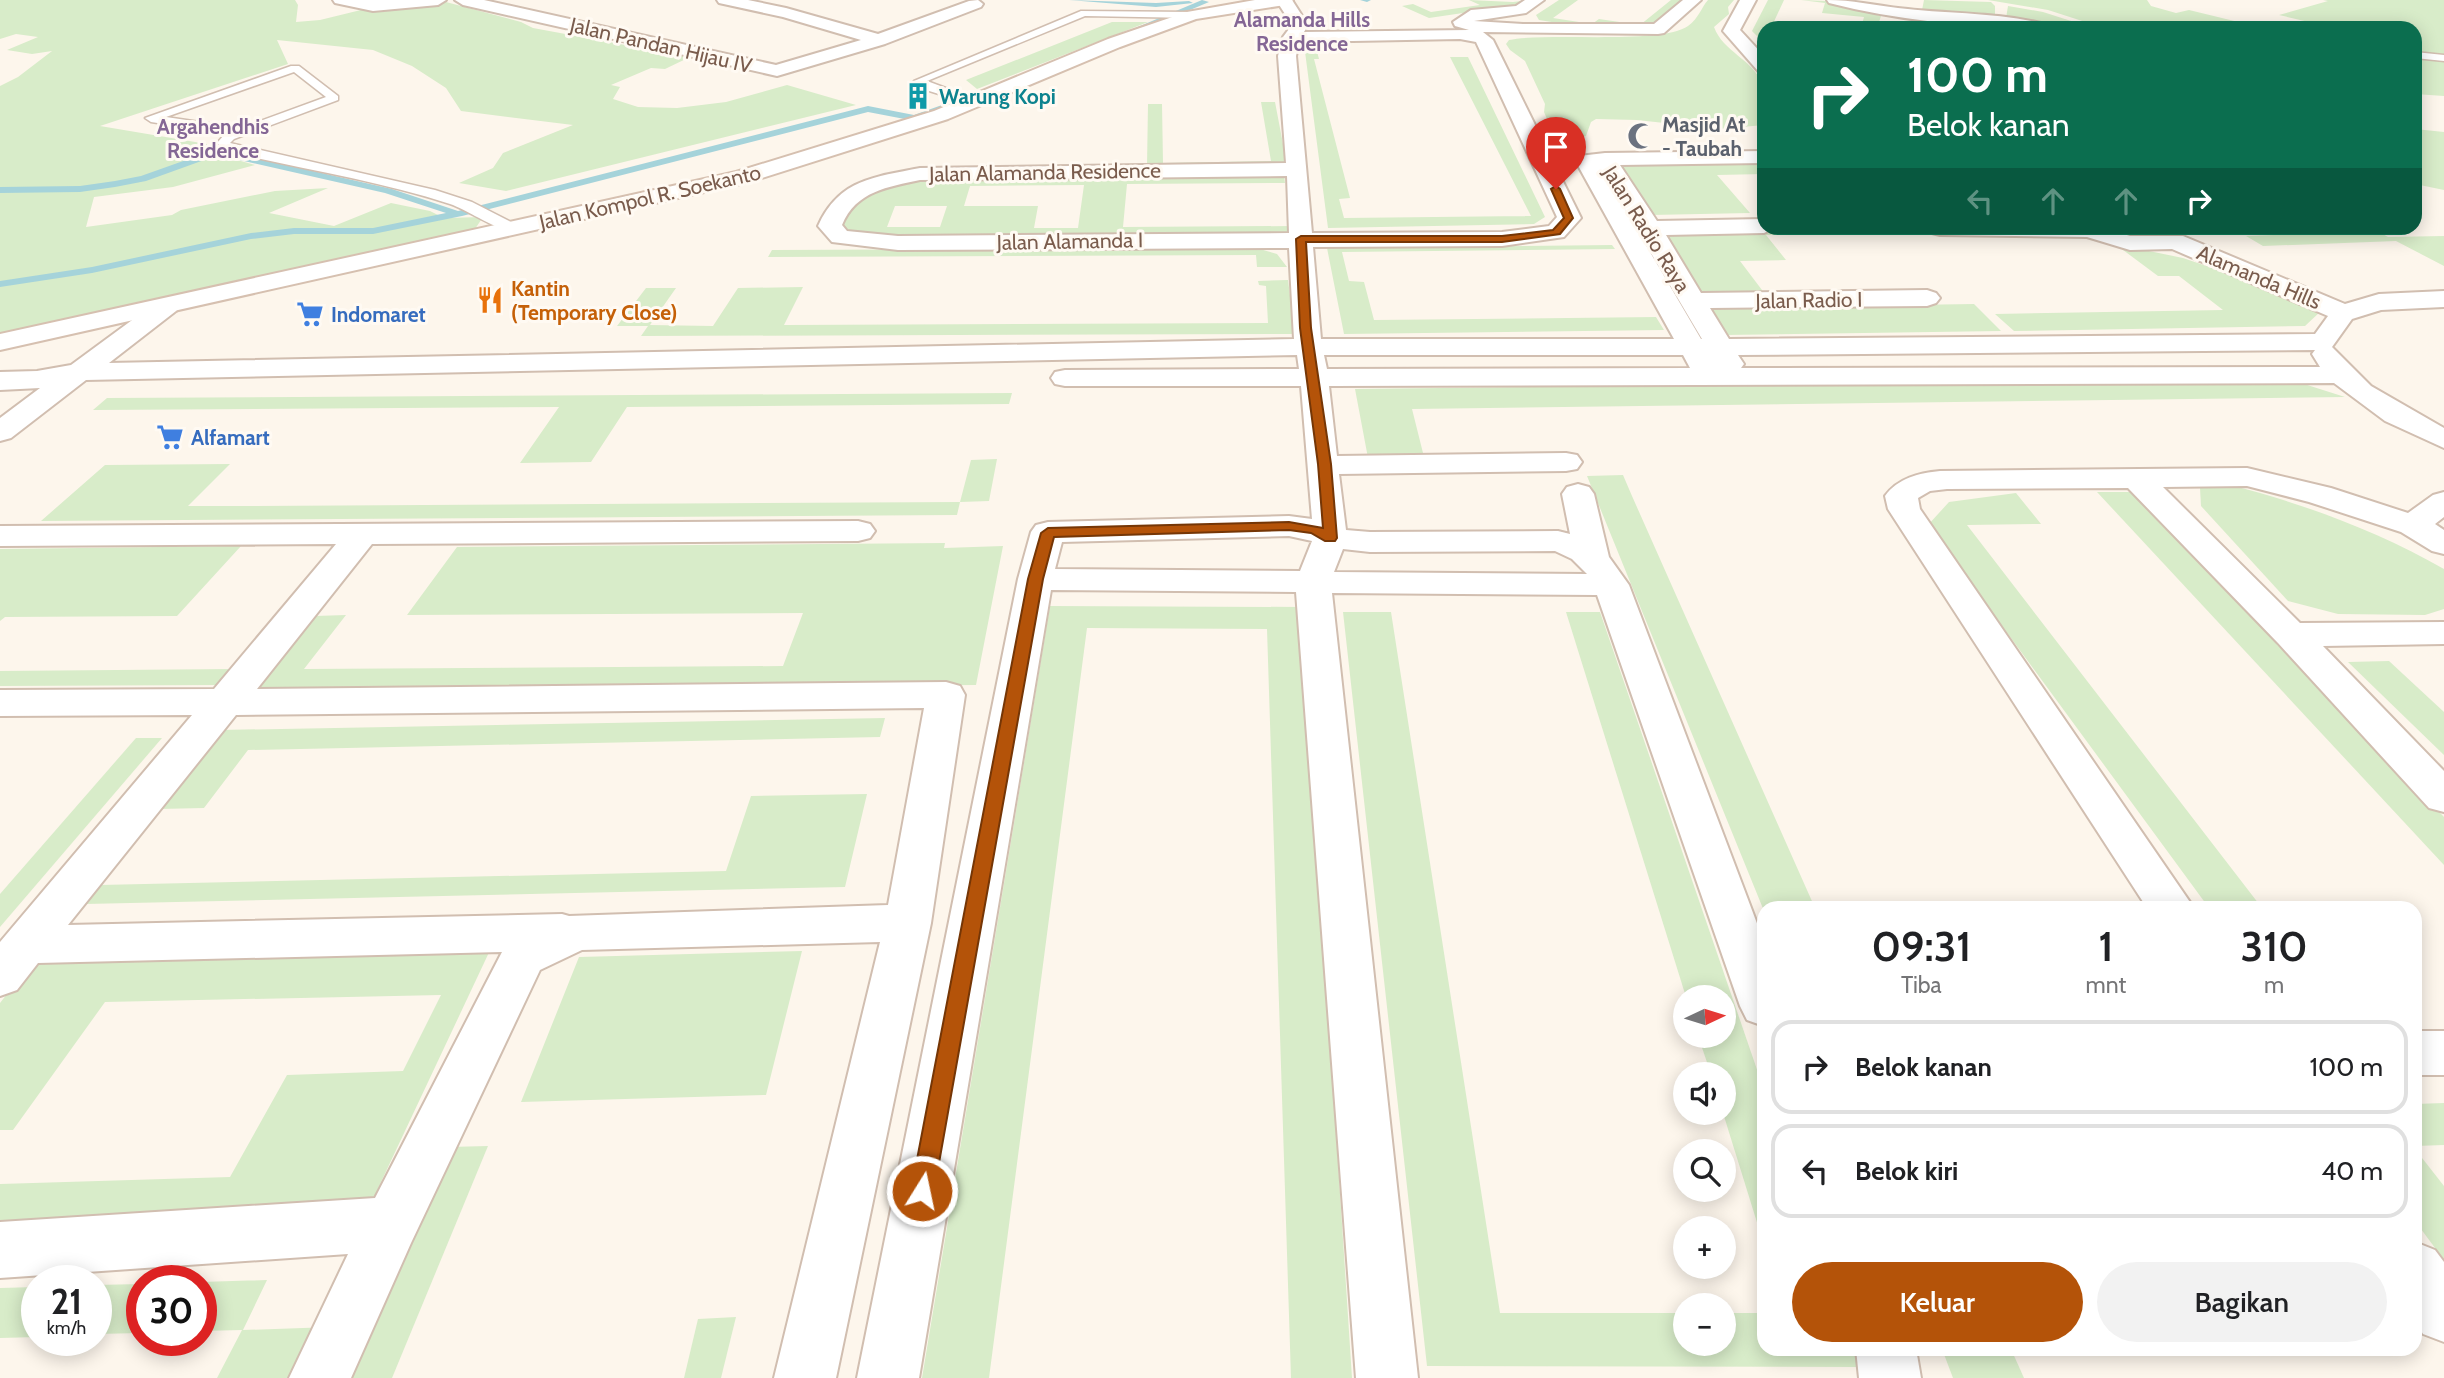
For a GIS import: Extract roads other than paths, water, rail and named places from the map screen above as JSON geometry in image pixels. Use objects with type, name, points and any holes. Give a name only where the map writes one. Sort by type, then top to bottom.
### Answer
[{"type":"street","points":[[341,0],[373,6],[438,0]]},
{"type":"street","name":"Jalan Pandan Hijau IV","points":[[463,0],[777,71],[879,40]]},
{"type":"street","points":[[725,0],[786,13],[879,40],[973,2]]},
{"type":"street","points":[[956,0],[973,2]]},
{"type":"street","points":[[1284,0],[1300,25],[1292,37],[1287,56],[1297,169],[1306,328],[1325,464],[1330,538],[1313,582],[1387,1378]]},
{"type":"street","name":"Jalan Kompol R. Soekanto","points":[[0,342],[741,177],[844,147],[1186,15],[1284,0]]},
{"type":"street","points":[[1536,0],[1520,10],[1471,15],[1461,22],[1474,26],[1523,29],[1658,29],[1693,0]]},
{"type":"street","points":[[1748,0],[1731,31],[1757,59]]},
{"type":"street","points":[[1835,0],[1892,20],[1951,21]]},
{"type":"street","points":[[1520,10],[1523,29]]},
{"type":"street","points":[[749,24],[786,13]]},
{"type":"street","points":[[1292,37],[1460,34],[1480,36],[1569,218],[1556,232],[1502,239],[1301,239]]},
{"type":"street","points":[[676,47],[712,36]]},
{"type":"street","points":[[1605,159],[1757,157]]},
{"type":"street","name":"Jalan Radio Raya","points":[[1707,347],[1586,162],[1605,159],[1650,228],[1692,301],[1707,347],[1709,377]]},
{"type":"street","name":"Jalan Alamanda Residence","points":[[840,237],[830,226],[834,214],[847,196],[875,184],[920,174],[1297,169]]},
{"type":"street","points":[[1650,228],[1757,226]]},
{"type":"street","name":"Alamanda Hills","points":[[2106,235],[2144,244],[2172,235]]},
{"type":"street","name":"Alamanda Hills","points":[[2177,235],[2343,313]]},
{"type":"street","name":"Jalan Alamanda I","points":[[840,237],[898,243],[1301,239]]},
{"type":"street","name":"Jalan Radio I","points":[[1692,301],[1927,298]]},
{"type":"street","points":[[2322,342],[2343,313],[2379,302],[2444,299]]},
{"type":"street","points":[[0,432],[58,380],[167,306]]},
{"type":"street","points":[[0,381],[1312,361],[1707,347],[2322,342]]},
{"type":"street","points":[[2322,342],[2328,358],[2340,375],[2399,418],[2444,439]]},
{"type":"street","points":[[1707,347],[1737,377]]},
{"type":"street","points":[[1312,361],[1709,377],[2340,375]]},
{"type":"street","points":[[1325,464],[1566,462]]},
{"type":"street","points":[[2166,901],[1904,509],[1901,496],[1909,488],[1924,482],[1947,480],[2247,477],[2320,495],[2413,525],[2444,544]]},
{"type":"street","points":[[2137,479],[2291,635],[2444,797]]},
{"type":"street","points":[[1578,494],[1602,571],[1757,987]]},
{"type":"street","points":[[2413,525],[2444,502]]},
{"type":"street","points":[[888,1378],[1035,579],[1048,533],[1289,526],[1315,529],[1330,538],[1370,542],[1558,541],[1575,546],[1602,571]]},
{"type":"street","points":[[0,536],[858,531]]},
{"type":"street","points":[[13,960],[362,534]]},
{"type":"street","points":[[1035,579],[1313,582],[1602,571]]},
{"type":"street","points":[[2291,635],[2444,633]]},
{"type":"street","points":[[0,703],[946,695],[908,922],[805,1378]]},
{"type":"street","points":[[13,960],[576,932],[908,922]]},
{"type":"street","points":[[320,1378],[391,1224],[523,957],[576,932]]},
{"type":"street","points":[[2422,1053],[2444,1052]]},
{"type":"street","points":[[0,1250],[391,1224]]},
{"type":"street","points":[[2422,1280],[2444,1313]]},
{"type":"street","points":[[1887,1356],[1891,1378]]},
{"type":"lane","points":[[967,100],[930,88],[919,81],[1084,12],[1186,15]]},
{"type":"lane","points":[[2422,56],[2444,58]]},
{"type":"lane","points":[[230,136],[227,130],[151,118],[295,68],[334,98],[230,136],[223,143],[230,148],[430,192],[467,205],[514,229]]},
{"type":"waterway","points":[[1073,0],[1156,5],[1189,3]]},
{"type":"waterway","points":[[1118,37],[1205,2]]},
{"type":"waterway","points":[[458,214],[868,109],[915,118],[956,103]]},
{"type":"waterway","points":[[0,190],[80,189],[115,184],[143,179],[217,152],[388,191],[458,214]]},
{"type":"waterway","points":[[0,284],[92,270],[251,236],[294,231],[373,231],[458,214]]},
{"type":"place","name":"Warung Kopi","points":[[918,96]]},
{"type":"place","name":"Masjid At - Taubah","points":[[1641,136]]},
{"type":"place","name":"Kantin (Temporary Close)","points":[[490,300]]},
{"type":"place","name":"Indomaret","points":[[310,314]]},
{"type":"place","name":"Alfamart","points":[[170,437]]},
{"type":"district","name":"Alamanda Hills Residence","points":[[1302,31]]},
{"type":"district","name":"Argahendhis Residence","points":[[213,138]]}]
